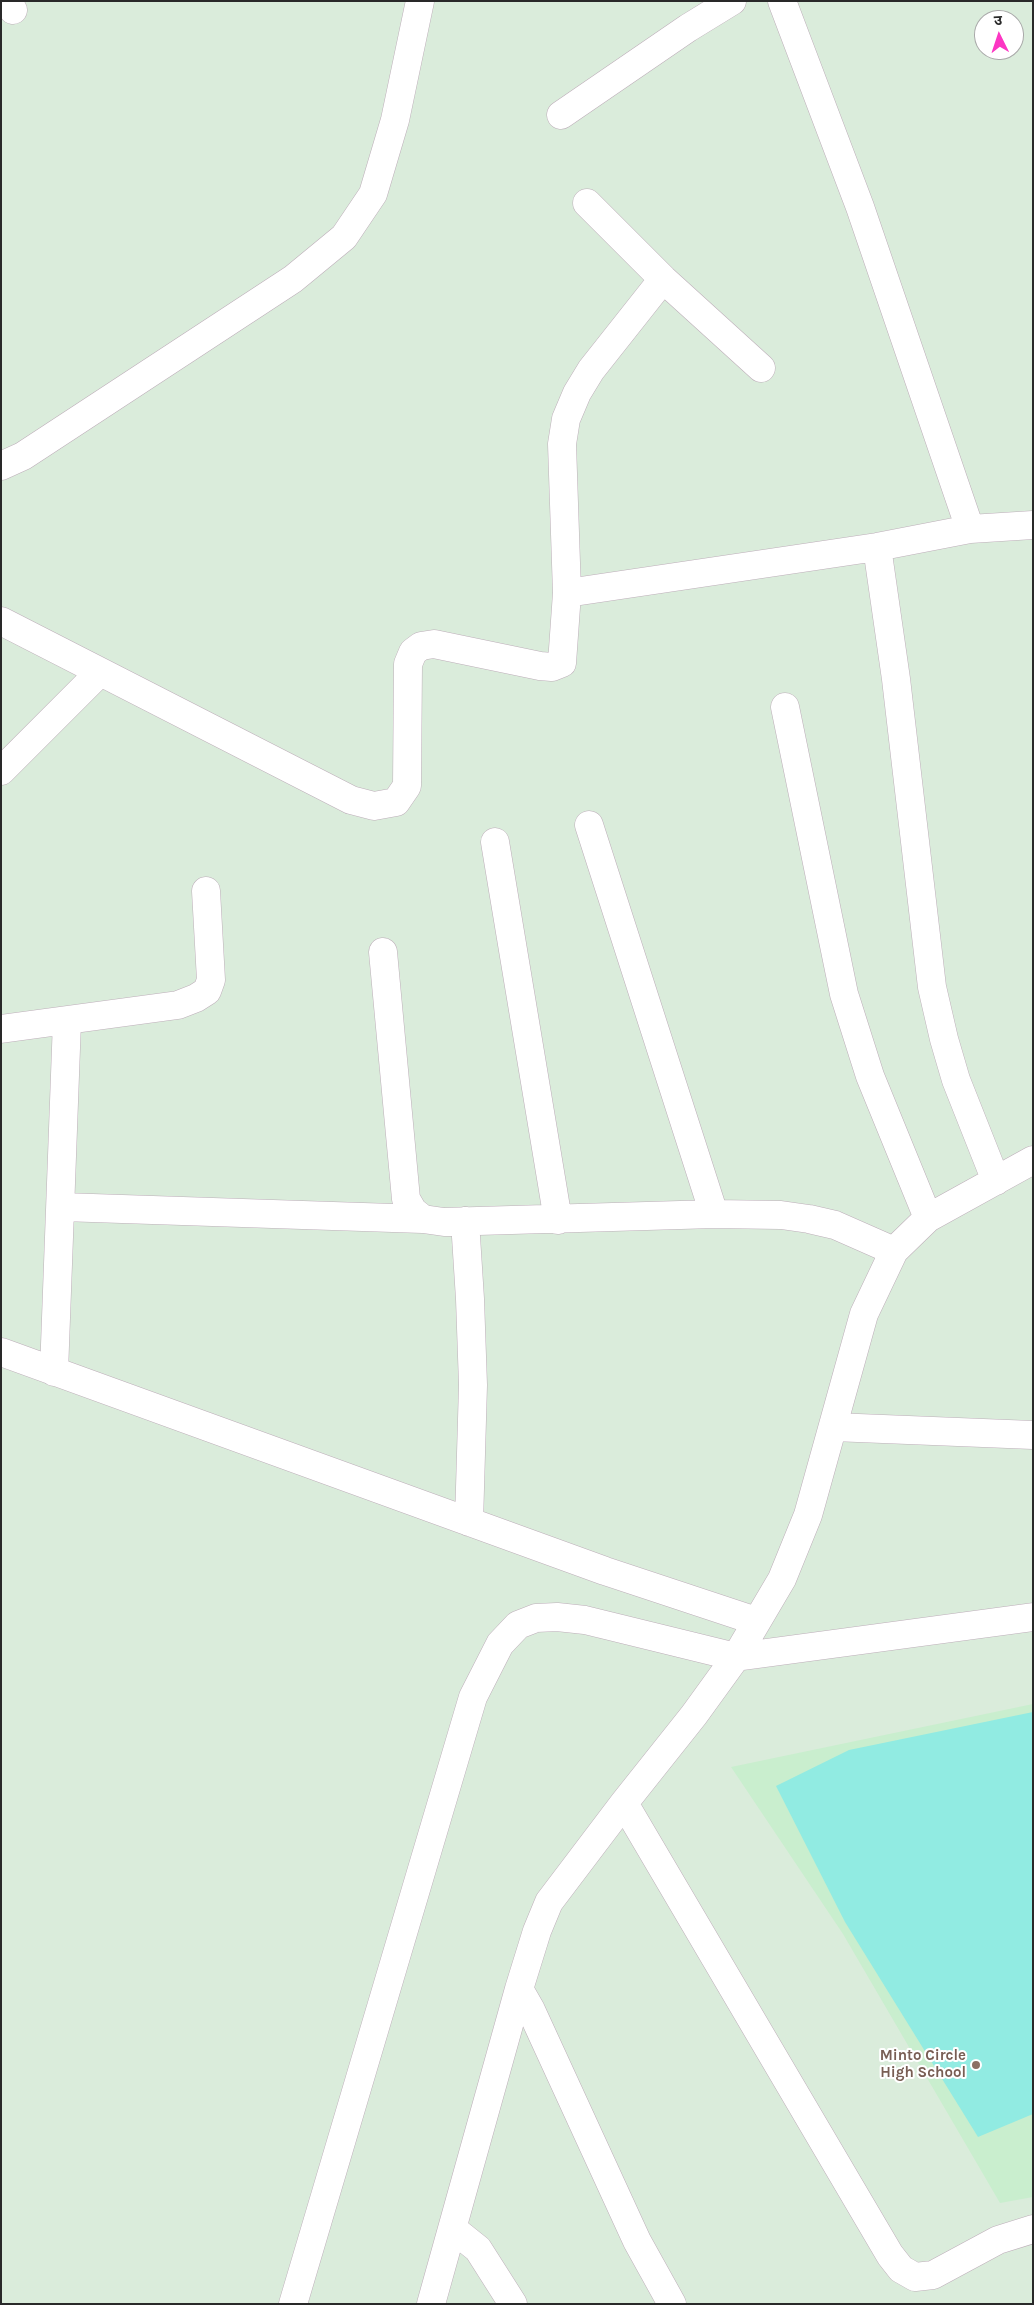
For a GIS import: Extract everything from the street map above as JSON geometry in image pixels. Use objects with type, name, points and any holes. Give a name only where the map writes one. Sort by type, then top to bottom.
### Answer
[{"type":"street","points":[[1,466],[23,456],[285,284],[344,237],[373,194],[395,120],[420,1]]},
{"type":"street","points":[[561,115],[688,28],[732,1]]},
{"type":"street","points":[[782,1],[860,207],[970,529]]},
{"type":"street","points":[[587,203],[664,279],[761,368]]},
{"type":"street","points":[[1,622],[351,800],[374,806],[396,802],[407,786],[408,664],[413,652],[422,646],[434,644],[552,667],[562,663],[567,593],[562,444],[566,419],[577,393],[591,370],[664,279]]},
{"type":"street","points":[[567,593],[877,547],[970,529],[1033,525]]},
{"type":"street","points":[[877,547],[896,679],[932,987],[956,1080],[996,1181]]},
{"type":"street","points":[[1,770],[99,673]]},
{"type":"street","points":[[785,707],[844,994],[870,1076],[928,1218]]},
{"type":"street","points":[[589,825],[714,1214]]},
{"type":"street","points":[[495,842],[558,1220]]},
{"type":"street","points":[[1,1029],[178,1005],[207,991],[212,980],[206,891]]},
{"type":"street","points":[[383,952],[406,1199],[413,1211],[423,1219]]},
{"type":"street","points":[[54,1372],[62,1207],[67,1021]]},
{"type":"street","points":[[431,2304],[519,1989],[537,1931],[549,1902],[694,1715],[736,1657],[782,1579],[808,1515],[864,1314],[894,1250],[928,1218],[1033,1160]]},
{"type":"street","points":[[62,1207],[465,1222],[714,1214],[781,1215],[809,1219],[835,1226],[894,1250]]},
{"type":"street","points":[[465,1222],[472,1350],[469,1522]]},
{"type":"street","points":[[1,1352],[605,1571],[756,1621]]},
{"type":"street","points":[[833,1427],[1033,1435]]},
{"type":"street","points":[[293,2304],[472,1697],[500,1644],[518,1625],[536,1618],[557,1617],[586,1620],[736,1657],[1033,1617]]},
{"type":"street","points":[[624,1803],[890,2255],[901,2269],[915,2277],[933,2275],[998,2240],[1033,2229]]},
{"type":"street","points":[[519,1989],[531,2010],[637,2241],[672,2304]]},
{"type":"street","points":[[453,2229],[478,2249],[513,2304]]},
{"type":"shaded area","name":"Minto Circle High School","points":[[1033,1704],[1033,2197],[1000,2203],[843,1934],[731,1767]]},
{"type":"shaded area","name":"Minto Circle High School","points":[[1033,1712],[1033,2114],[978,2137],[845,1922],[776,1786],[849,1750]]},
{"type":"place","name":"Minto Circle High School","points":[[976,2065]]}]
